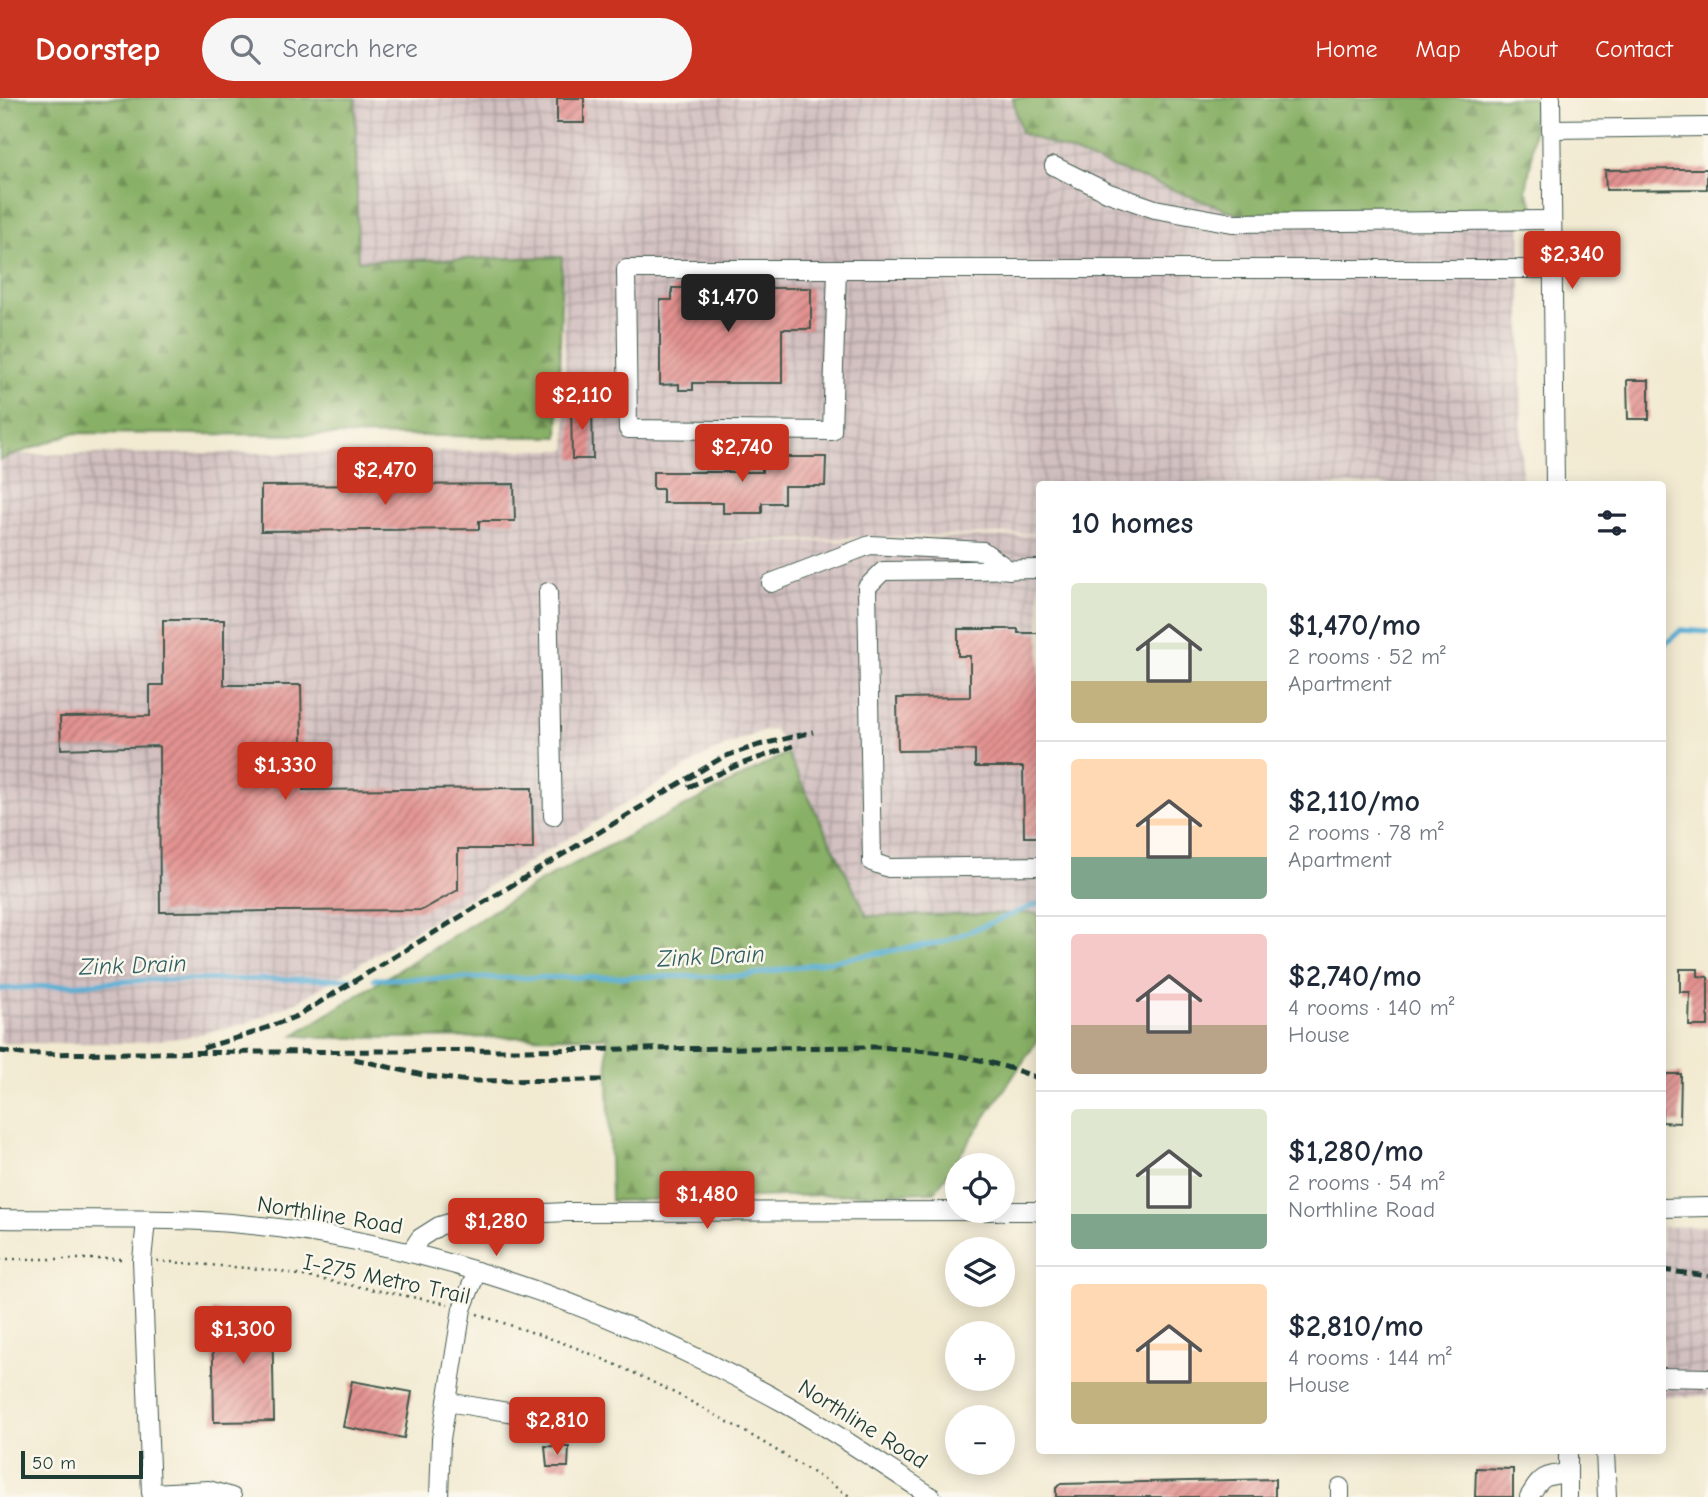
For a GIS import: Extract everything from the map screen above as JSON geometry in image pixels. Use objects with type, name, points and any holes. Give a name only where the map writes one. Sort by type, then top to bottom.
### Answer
[{"type":"street","points":[[1551,98],[1555,481]]},
{"type":"street","points":[[1551,129],[1708,127]]},
{"type":"street","points":[[1054,166],[1109,193],[1155,209],[1232,223],[1552,220]]},
{"type":"street","points":[[837,269],[832,431],[628,429],[626,269],[837,269],[1553,269]]},
{"type":"street","points":[[771,583],[870,545],[983,551],[1009,569]]},
{"type":"street","points":[[1036,569],[883,571],[867,587],[872,862],[889,868],[1036,866]]},
{"type":"street","points":[[548,592],[553,816]]},
{"type":"street","points":[[1666,1208],[1708,1207]]},
{"type":"street","points":[[410,1253],[420,1238],[439,1226],[468,1217],[566,1212],[945,1211]]},
{"type":"street","points":[[1015,1211],[1036,1211]]},
{"type":"street","name":"Northline Road","points":[[0,1219],[203,1221],[289,1231],[448,1261],[615,1322],[741,1380],[829,1430],[932,1497]]},
{"type":"street","points":[[146,1221],[142,1260],[151,1493],[209,1490],[232,1497]]},
{"type":"street","points":[[439,1497],[441,1439],[462,1309],[477,1271]]},
{"type":"street","points":[[1666,1377],[1708,1378]]},
{"type":"street","points":[[447,1402],[556,1420]]},
{"type":"street","points":[[1568,1454],[1568,1497]]},
{"type":"street","points":[[1605,1454],[1607,1497]]},
{"type":"street","points":[[1529,1497],[1537,1482],[1545,1475],[1568,1473]]},
{"type":"path","name":"I-275 Metro Trail","points":[[0,1259],[142,1260],[272,1270],[448,1304],[578,1349],[678,1394],[772,1446],[851,1497]]},
{"type":"shaded area","points":[[355,98],[1253,98],[1520,148],[1522,481],[1036,481],[1036,533],[662,543],[1036,535],[1036,913],[867,916],[775,729],[757,733],[708,754],[298,1001],[247,1023],[187,1037],[131,1043],[0,1043],[0,455],[567,450],[562,258],[358,261]]},
{"type":"shaded area","points":[[1708,1226],[1708,1396],[1666,1397],[1666,1227]]},
{"type":"green space","points":[[0,98],[355,98],[358,261],[562,257],[558,437],[73,433],[0,460]]},
{"type":"green space","points":[[1013,98],[1540,98],[1534,118],[1532,156],[1526,191],[1536,211],[1240,215],[1021,133]]},
{"type":"green space","points":[[787,753],[867,916],[1036,913],[1036,1042],[961,1153],[945,1153],[945,1177],[935,1192],[611,1201],[607,1037],[323,1038],[294,1035],[541,881]]},
{"type":"building","points":[[557,98],[584,98],[584,123],[557,123]]},
{"type":"building","points":[[1707,169],[1707,189],[1606,190],[1605,170]]},
{"type":"building","points":[[672,288],[811,288],[811,329],[782,329],[782,383],[693,383],[693,390],[679,390],[679,384],[660,385],[660,300],[672,300]]},
{"type":"building","points":[[1627,380],[1649,380],[1649,419],[1628,419]]},
{"type":"building","points":[[571,404],[592,405],[593,459],[572,459]]},
{"type":"building","points":[[762,457],[826,457],[825,486],[784,486],[784,503],[762,503],[762,513],[723,513],[723,503],[663,503],[663,489],[653,489],[653,472],[762,472]]},
{"type":"building","points":[[514,484],[515,521],[479,521],[479,529],[261,531],[261,486]]},
{"type":"building","points":[[163,620],[224,620],[224,685],[301,685],[303,790],[532,788],[533,849],[458,849],[458,890],[422,910],[160,912],[159,746],[61,749],[60,717],[150,716],[150,685],[163,685]]},
{"type":"building","points":[[958,629],[1018,629],[1018,633],[1036,633],[1036,837],[1024,837],[1023,767],[975,767],[975,750],[898,751],[897,698],[970,697],[970,656],[958,656]]},
{"type":"building","points":[[1680,969],[1698,969],[1698,976],[1708,977],[1708,1026],[1689,1026],[1690,992],[1680,992]]},
{"type":"building","points":[[1666,1074],[1681,1074],[1680,1123],[1666,1122]]},
{"type":"building","points":[[272,1310],[274,1421],[214,1422],[212,1311]]},
{"type":"building","points":[[352,1381],[412,1392],[404,1438],[343,1427]]},
{"type":"building","points":[[545,1446],[569,1447],[568,1467],[547,1467]]},
{"type":"building","points":[[1476,1468],[1513,1469],[1513,1497],[1475,1497]]},
{"type":"building","points":[[1275,1479],[1275,1497],[1056,1497],[1056,1488],[1060,1484]]},
{"type":"waterway","name":"Zink Drain","points":[[1666,643],[1681,630],[1708,632]]},
{"type":"waterway","name":"Zink Drain","points":[[374,979],[744,976],[943,942],[1036,905]]},
{"type":"waterway","name":"Zink Drain","points":[[0,989],[148,980],[351,979]]},
{"type":"railway","points":[[203,1048],[297,1016],[723,757],[813,732]]},
{"type":"railway","points":[[688,787],[738,765],[793,746]]},
{"type":"railway","points":[[0,1051],[22,1054],[876,1047],[959,1056],[1036,1077]]},
{"type":"railway","points":[[354,1059],[427,1076],[470,1081],[603,1080]]},
{"type":"railway","points":[[1666,1271],[1708,1276]]}]
